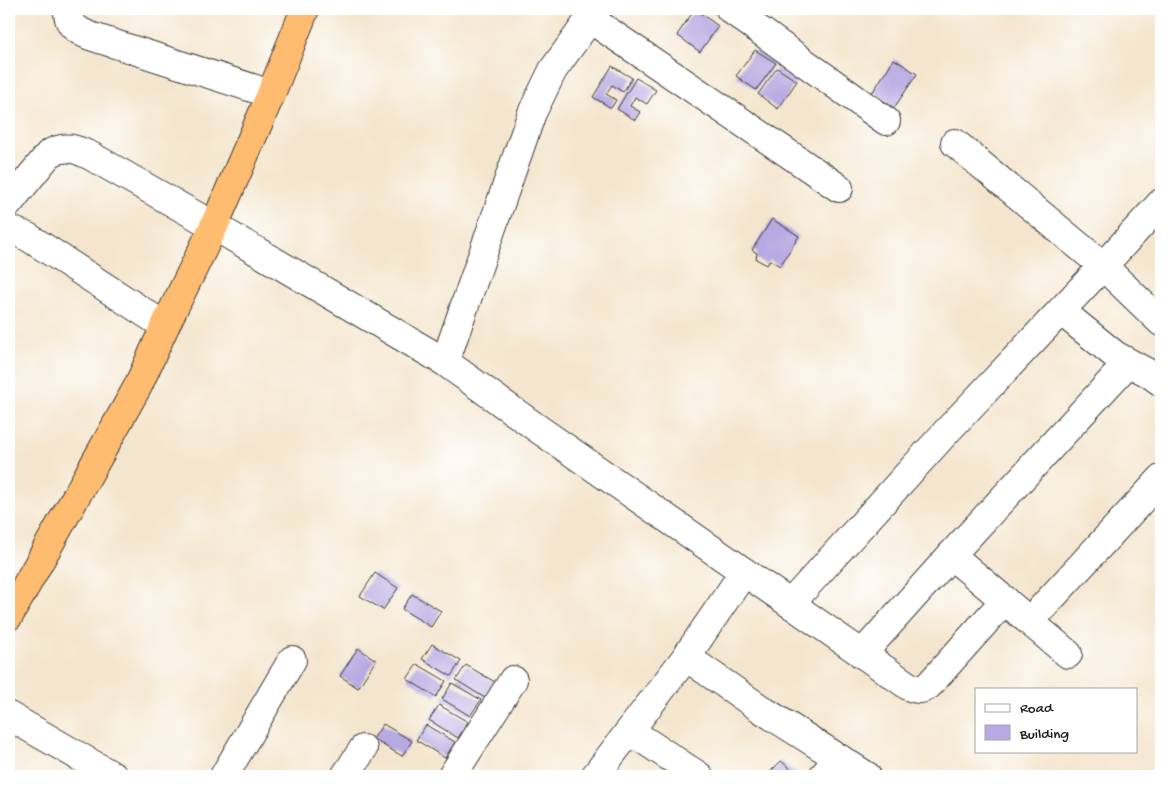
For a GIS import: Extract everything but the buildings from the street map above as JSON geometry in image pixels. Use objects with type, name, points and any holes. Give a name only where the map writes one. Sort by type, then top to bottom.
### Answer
[{"type":"highway","points":[[9,616],[138,386],[214,226],[271,94],[305,9]]},
{"type":"street","points":[[68,9],[67,16],[70,24],[90,36],[271,94]]},
{"type":"street","points":[[730,9],[886,121]]},
{"type":"street","points":[[446,362],[532,113],[553,70],[593,14],[839,188]]},
{"type":"street","points":[[955,143],[1103,266],[1161,322]]},
{"type":"street","points":[[9,203],[49,154],[57,149],[79,150],[92,156],[446,362],[744,572],[917,690],[923,689],[929,684],[1005,600]]},
{"type":"street","points":[[790,604],[947,431],[1161,203]]},
{"type":"street","points":[[9,229],[28,237],[165,326]]},
{"type":"street","points":[[1061,311],[1115,355],[1137,366],[1161,382]]},
{"type":"street","points":[[862,654],[1128,363]]},
{"type":"street","points":[[1030,622],[1161,479]]},
{"type":"street","points":[[951,555],[1068,654]]},
{"type":"street","points":[[595,776],[686,657],[744,572]]},
{"type":"street","points":[[686,657],[762,710],[831,767],[867,776]]},
{"type":"street","points":[[224,776],[292,660]]},
{"type":"street","points":[[452,776],[513,680]]},
{"type":"street","points":[[9,716],[113,776]]},
{"type":"street","points":[[630,731],[699,776]]},
{"type":"street","points":[[345,776],[363,748]]}]
